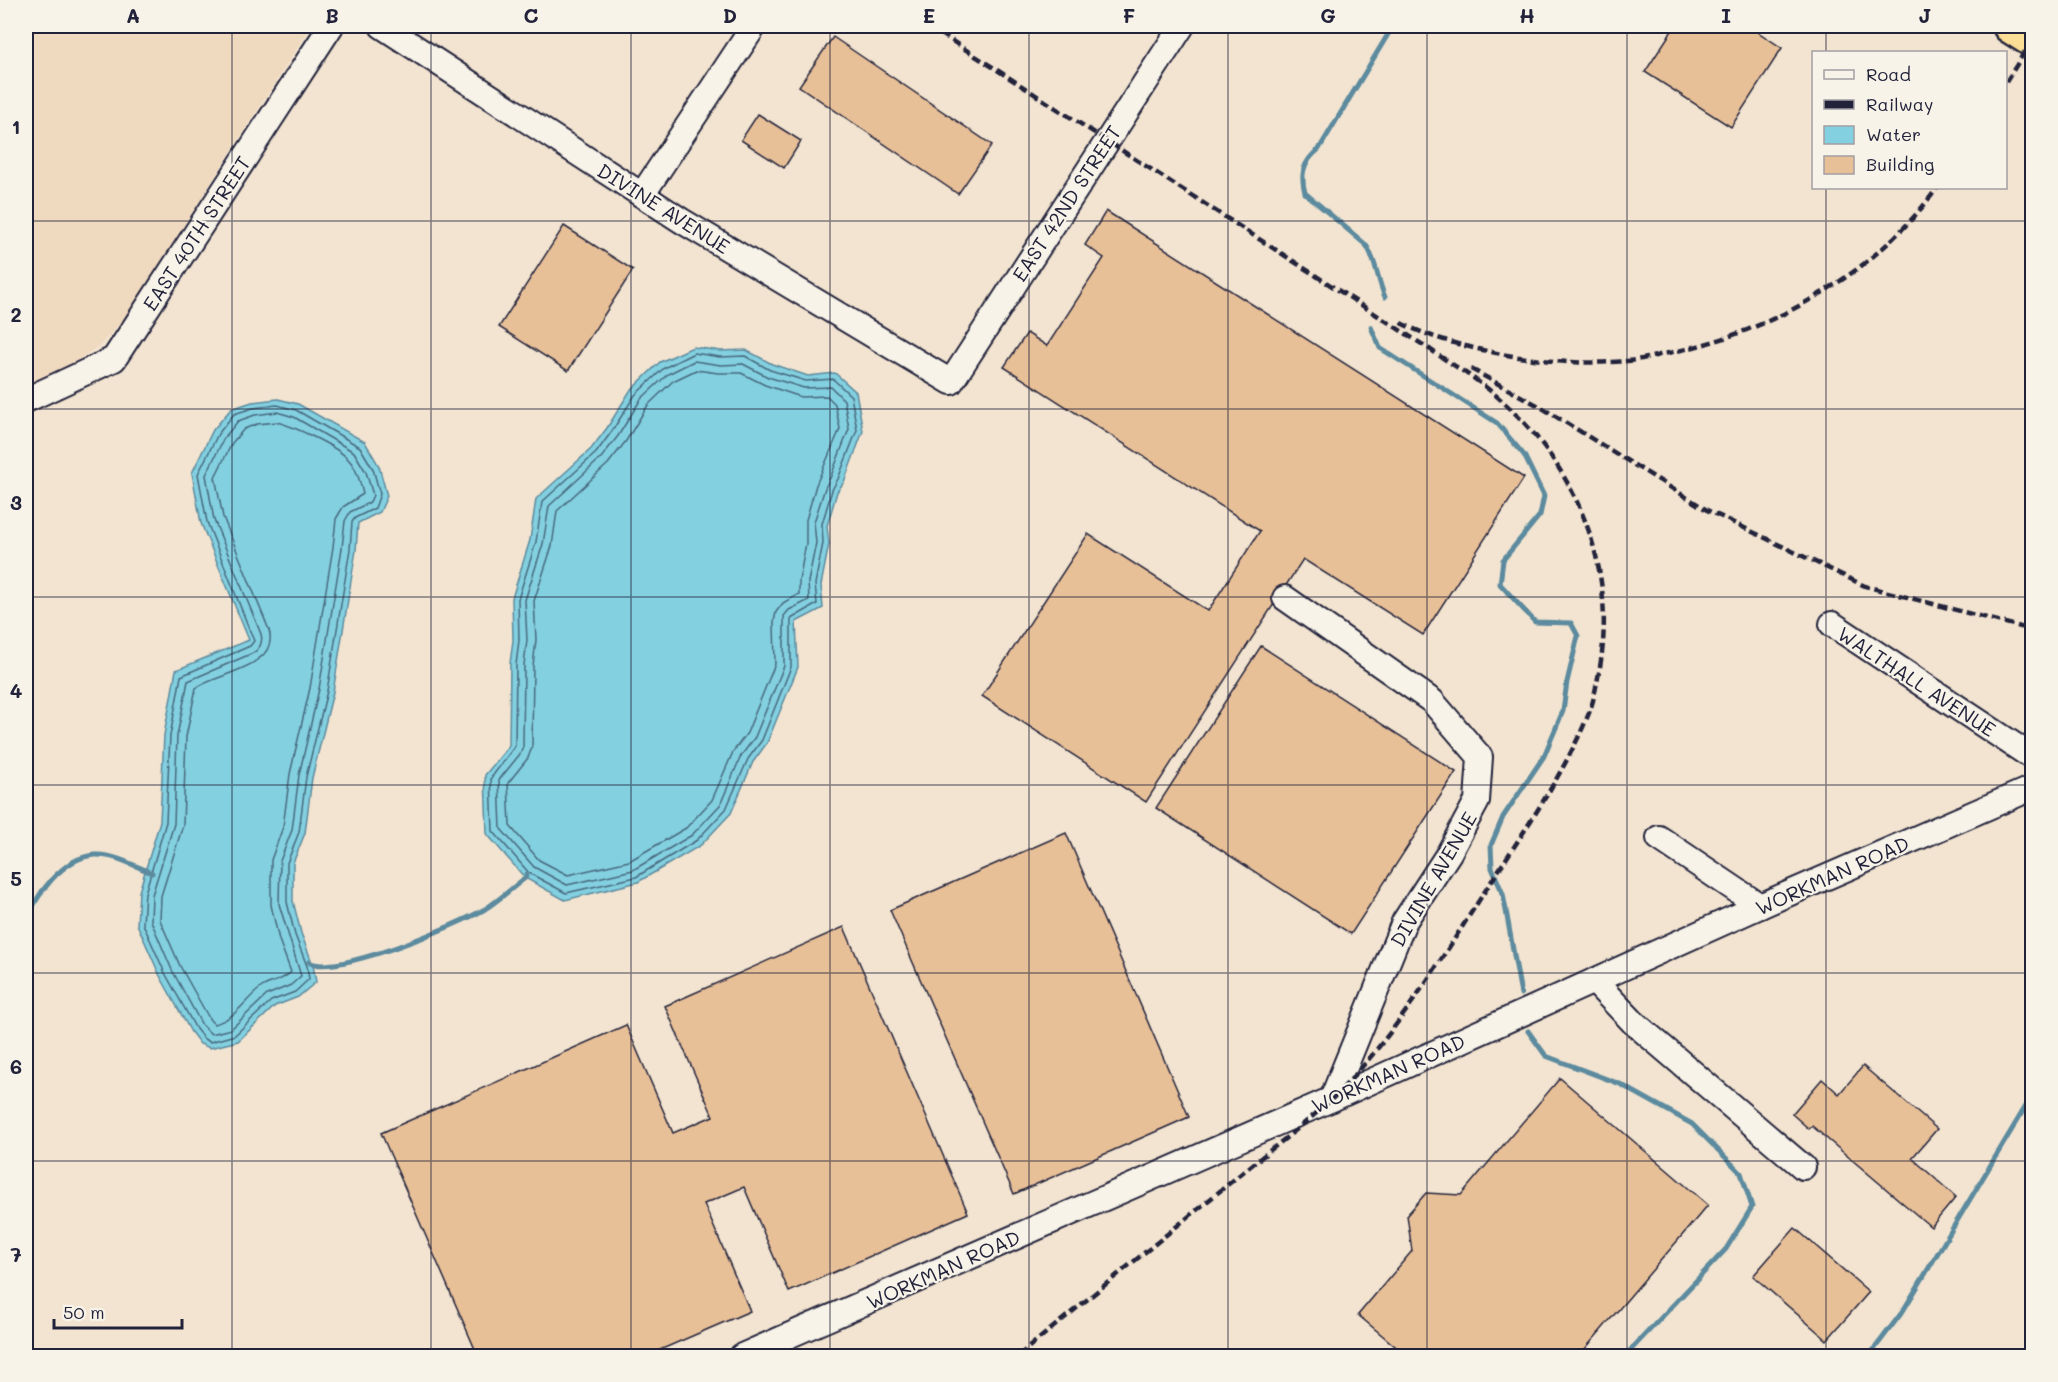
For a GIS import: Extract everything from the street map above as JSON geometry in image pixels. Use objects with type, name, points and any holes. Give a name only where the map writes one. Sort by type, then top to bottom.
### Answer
[{"type":"highway","points":[[2010,26],[2032,40]]},
{"type":"street","name":"EAST 40TH STREET","points":[[26,400],[114,359],[331,26]]},
{"type":"street","name":"DIVINE AVENUE","points":[[382,26],[642,195],[951,382]]},
{"type":"street","points":[[642,195],[754,26]]},
{"type":"street","name":"EAST 42ND STREET","points":[[951,382],[1182,26]]},
{"type":"street","name":"DIVINE AVENUE","points":[[1285,598],[1432,701],[1480,757],[1477,801],[1449,853],[1404,922],[1332,1099]]},
{"type":"street","name":"WALTHALL AVENUE","points":[[1832,624],[2032,757]]},
{"type":"street","name":"WORKMAN ROAD","points":[[742,1356],[1332,1099],[1760,906],[2032,788]]},
{"type":"street","points":[[1659,838],[1760,906]]},
{"type":"street","points":[[1594,981],[1634,1022],[1803,1167]]},
{"type":"shaded area","points":[[26,26],[311,26],[124,319],[100,345],[76,361],[26,384]]},
{"type":"water","points":[[693,347],[721,351],[746,350],[772,364],[808,376],[835,373],[856,392],[863,431],[844,482],[837,492],[827,526],[829,544],[821,585],[823,608],[796,622],[798,667],[767,743],[753,762],[731,813],[701,845],[638,882],[565,900],[525,878],[487,834],[485,775],[509,746],[510,664],[513,640],[512,598],[530,540],[536,499],[591,449],[630,391],[660,362]]},
{"type":"water","points":[[278,399],[298,404],[365,442],[379,466],[387,496],[380,512],[358,523],[356,550],[333,692],[312,778],[305,833],[293,863],[293,901],[316,982],[298,997],[275,1006],[238,1041],[210,1048],[200,1044],[191,1032],[160,976],[137,924],[139,892],[160,821],[164,735],[176,670],[249,640],[201,523],[192,473],[213,430],[231,409],[252,402]]},
{"type":"building","points":[[1675,26],[1762,26],[1758,32],[1782,48],[1731,127],[1645,72]]},
{"type":"building","points":[[833,37],[992,145],[958,194],[799,86]]},
{"type":"building","points":[[758,114],[801,141],[784,168],[741,140]]},
{"type":"building","points":[[1106,211],[1524,478],[1423,635],[1303,559],[1146,802],[982,696],[1088,534],[1208,611],[1260,531],[1004,367],[1027,333],[1047,346],[1104,258],[1085,245]]},
{"type":"building","points":[[564,226],[633,270],[568,371],[499,327]]},
{"type":"building","points":[[1261,646],[1456,772],[1351,934],[1156,808]]},
{"type":"building","points":[[1066,833],[1189,1117],[1014,1194],[890,910]]},
{"type":"building","points":[[844,927],[968,1213],[789,1292],[744,1187],[704,1204],[750,1311],[646,1356],[478,1356],[381,1133],[626,1025],[673,1133],[713,1116],[665,1006]]},
{"type":"building","points":[[1863,1066],[1937,1129],[1912,1158],[1956,1197],[1931,1227],[1812,1126],[1809,1129],[1792,1114],[1822,1079],[1839,1094]]},
{"type":"building","points":[[1560,1078],[1708,1205],[1579,1356],[1407,1356],[1358,1315],[1412,1251],[1407,1215],[1426,1193],[1461,1195]]},
{"type":"building","points":[[1795,1228],[1869,1292],[1827,1340],[1753,1276]]},
{"type":"waterway","points":[[1385,297],[1366,245],[1305,193],[1303,174],[1309,159],[1319,149],[1393,26]]},
{"type":"waterway","points":[[1371,327],[1380,348],[1497,423],[1524,455],[1544,496],[1540,515],[1503,560],[1500,584],[1535,622],[1571,623],[1578,636],[1563,711],[1544,756],[1503,817],[1491,845],[1492,868],[1503,894],[1521,994]]},
{"type":"waterway","points":[[26,924],[36,902],[51,880],[61,870],[83,857],[110,856],[152,873]]},
{"type":"waterway","points":[[309,962],[323,965],[344,962],[424,937],[485,909],[527,874]]},
{"type":"waterway","points":[[1528,1031],[1546,1056],[1620,1084],[1692,1124],[1741,1173],[1752,1207],[1726,1249],[1625,1356]]},
{"type":"waterway","points":[[1869,1356],[1903,1311],[2032,1096]]},
{"type":"railway","points":[[929,26],[1431,350],[1492,392],[1528,427],[1552,458],[1572,492],[1588,527],[1598,565],[1603,603],[1603,642],[1594,698],[1568,758],[1528,825],[1434,971],[1376,1051],[1320,1110],[1018,1356]]},
{"type":"railway","points":[[2007,80],[2032,40]]},
{"type":"railway","points":[[1401,323],[1465,346],[1539,360],[1592,363],[1632,361],[1702,345],[1779,316],[1850,274],[1911,220],[1936,189]]},
{"type":"railway","points":[[1471,369],[1539,406],[1707,510],[1865,586],[2032,630]]}]
